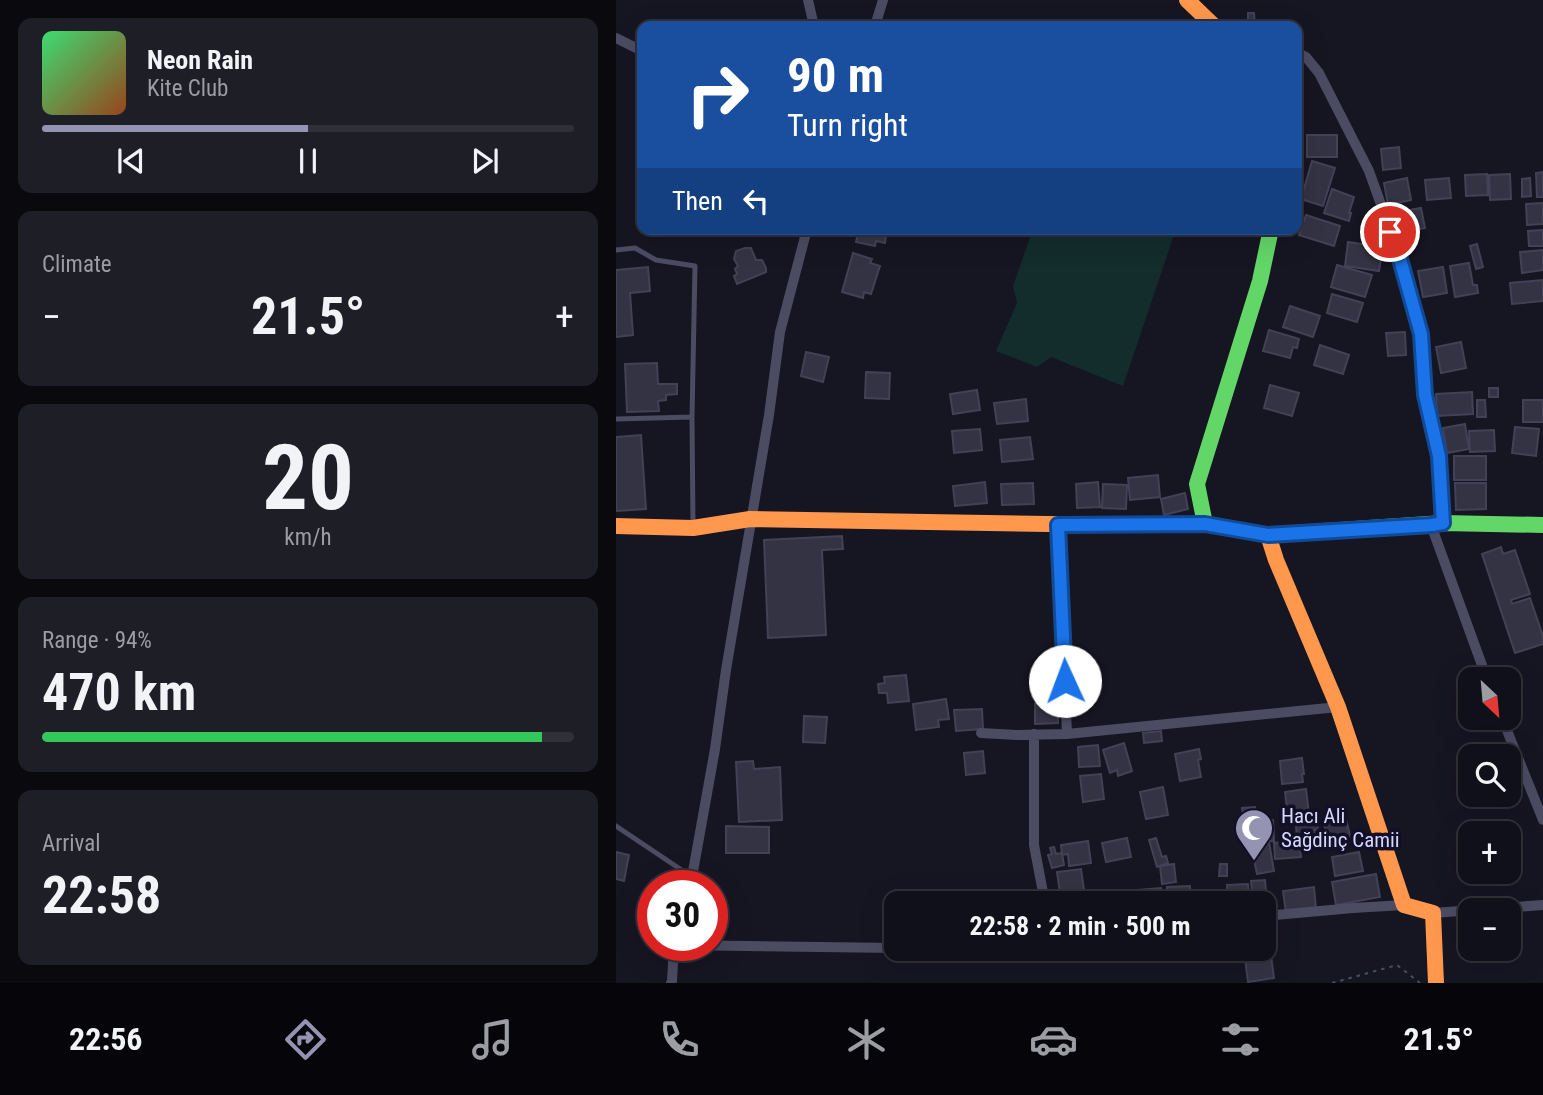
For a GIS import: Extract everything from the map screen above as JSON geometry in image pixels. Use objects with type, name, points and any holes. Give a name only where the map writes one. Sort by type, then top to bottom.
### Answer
[{"type":"street","points":[[808,0],[813,21]]},
{"type":"street","points":[[877,21],[883,0]]},
{"type":"street","points":[[1187,0],[1209,21]]},
{"type":"street","points":[[616,38],[637,48]]},
{"type":"street","points":[[1302,55],[1319,73],[1369,170],[1398,252],[1421,334],[1425,395],[1439,456],[1437,524],[1483,667]]},
{"type":"street","points":[[693,870],[715,749],[780,332],[805,235]]},
{"type":"street","points":[[1205,524],[1197,484],[1260,281],[1269,235]]},
{"type":"street","points":[[616,526],[693,528],[750,519],[1058,525],[1205,524],[1268,535],[1437,524],[1543,524]]},
{"type":"street","points":[[1058,525],[1067,734]]},
{"type":"street","points":[[1268,535],[1338,707],[1404,905]]},
{"type":"street","points":[[981,733],[1067,734],[1338,707]]},
{"type":"street","points":[[1507,730],[1543,820]]},
{"type":"street","points":[[1034,734],[1034,845],[1043,891]]},
{"type":"street","points":[[1276,915],[1404,905],[1433,913],[1543,905]]},
{"type":"street","points":[[1433,913],[1436,983]]},
{"type":"street","points":[[728,946],[884,948]]},
{"type":"street","points":[[672,982],[673,961]]},
{"type":"lane","points":[[616,250],[635,248],[656,260],[695,266],[693,528]]},
{"type":"lane","points":[[616,419],[692,417]]},
{"type":"lane","points":[[616,826],[676,870]]},
{"type":"path","points":[[1332,983],[1398,965],[1419,983]]},
{"type":"green space","points":[[1031,235],[1174,235],[1123,386],[1051,357],[1037,367],[996,351],[1017,303],[1013,286]]},
{"type":"building","points":[[1248,13],[1254,13],[1255,21],[1248,21]]},
{"type":"building","points":[[1307,135],[1337,135],[1337,157],[1307,157]]},
{"type":"building","points":[[1399,147],[1401,168],[1383,170],[1381,149]]},
{"type":"building","points":[[1312,161],[1335,168],[1323,206],[1302,199]]},
{"type":"building","points":[[1543,172],[1543,197],[1537,197],[1536,173]]},
{"type":"building","points":[[1487,174],[1488,195],[1466,196],[1465,175]]},
{"type":"building","points":[[1510,174],[1511,199],[1490,200],[1489,175]]},
{"type":"building","points":[[1407,178],[1411,200],[1388,205],[1384,183]]},
{"type":"building","points":[[1449,178],[1451,198],[1427,200],[1425,180]]},
{"type":"building","points":[[1530,178],[1531,196],[1522,197],[1522,179]]},
{"type":"building","points":[[1332,189],[1354,197],[1349,221],[1324,213]]},
{"type":"building","points":[[1543,203],[1543,224],[1527,225],[1526,204]]},
{"type":"building","points":[[1421,208],[1425,228],[1401,233],[1397,212]]},
{"type":"building","points":[[1306,215],[1340,226],[1334,246],[1299,235],[1302,235]]},
{"type":"building","points":[[1543,230],[1543,246],[1529,246],[1528,231]]},
{"type":"building","points":[[858,235],[886,235],[885,243],[876,241],[875,246],[856,242]]},
{"type":"building","points":[[1348,242],[1383,247],[1379,271],[1345,266]]},
{"type":"building","points":[[1477,244],[1483,267],[1476,269],[1470,246]]},
{"type":"building","points":[[751,248],[756,260],[762,260],[766,272],[737,284],[734,276],[738,266],[734,259],[736,251]]},
{"type":"building","points":[[1543,250],[1543,270],[1522,273],[1520,252]]},
{"type":"building","points":[[853,253],[872,259],[870,263],[880,266],[871,294],[864,292],[863,298],[842,292]]},
{"type":"building","points":[[1469,263],[1473,285],[1477,285],[1478,293],[1455,297],[1450,266]]},
{"type":"building","points":[[1337,265],[1372,275],[1365,297],[1331,287]]},
{"type":"building","points":[[648,267],[650,291],[630,293],[633,335],[616,337],[616,270]]},
{"type":"building","points":[[1443,267],[1447,293],[1423,297],[1418,271]]},
{"type":"building","points":[[1543,280],[1543,301],[1512,304],[1510,283]]},
{"type":"building","points":[[1332,294],[1363,303],[1357,322],[1327,313]]},
{"type":"building","points":[[1290,306],[1320,316],[1313,337],[1283,327]]},
{"type":"building","points":[[1269,330],[1299,339],[1290,358],[1263,351]]},
{"type":"building","points":[[1405,332],[1406,355],[1388,356],[1386,333]]},
{"type":"building","points":[[1461,342],[1466,368],[1441,373],[1436,347]]},
{"type":"building","points":[[1320,345],[1349,355],[1343,374],[1314,365]]},
{"type":"building","points":[[806,352],[829,357],[823,382],[801,376]]},
{"type":"building","points":[[657,363],[658,384],[677,384],[677,394],[666,395],[666,400],[658,401],[659,411],[627,412],[625,364]]},
{"type":"building","points":[[866,372],[890,373],[889,399],[865,398]]},
{"type":"building","points":[[1270,385],[1299,393],[1292,416],[1264,408]]},
{"type":"building","points":[[1489,388],[1498,388],[1498,397],[1489,397]]},
{"type":"building","points":[[977,390],[980,410],[953,414],[950,394]]},
{"type":"building","points":[[1472,392],[1473,414],[1437,416],[1436,394]]},
{"type":"building","points":[[1026,399],[1028,421],[997,424],[994,403]]},
{"type":"building","points":[[1477,400],[1485,400],[1486,417],[1477,417]]},
{"type":"building","points":[[1523,400],[1543,400],[1543,422],[1523,422]]},
{"type":"building","points":[[1465,424],[1469,449],[1447,453],[1443,428]]},
{"type":"building","points":[[1515,427],[1539,429],[1536,456],[1512,453]]},
{"type":"building","points":[[980,429],[982,450],[954,453],[952,431]]},
{"type":"building","points":[[1494,430],[1495,451],[1470,452],[1469,431]]},
{"type":"building","points":[[641,435],[646,509],[616,511],[616,437]]},
{"type":"building","points":[[1030,437],[1033,459],[1002,462],[1000,440]]},
{"type":"building","points":[[1454,456],[1486,456],[1486,480],[1454,480]]},
{"type":"building","points":[[1158,475],[1160,497],[1130,500],[1128,478]]},
{"type":"building","points":[[985,482],[987,503],[955,506],[953,486]]},
{"type":"building","points":[[1098,482],[1100,507],[1077,508],[1076,484]]},
{"type":"building","points":[[1033,483],[1034,504],[1002,505],[1001,484]]},
{"type":"building","points":[[1455,483],[1486,483],[1486,509],[1456,510]]},
{"type":"building","points":[[1103,484],[1127,485],[1126,509],[1102,508]]},
{"type":"building","points":[[1185,493],[1188,509],[1164,515],[1161,499]]},
{"type":"building","points":[[842,536],[843,549],[822,550],[826,635],[768,638],[764,540]]},
{"type":"building","points":[[1501,547],[1503,554],[1515,550],[1530,594],[1511,600],[1512,604],[1530,598],[1543,636],[1543,644],[1515,653],[1482,554]]},
{"type":"building","points":[[906,675],[909,701],[888,703],[887,693],[879,693],[878,684],[885,683],[884,677]]},
{"type":"building","points":[[946,699],[949,719],[938,720],[939,727],[916,730],[913,704]]},
{"type":"building","points":[[1035,704],[1058,704],[1058,723],[1035,724]]},
{"type":"building","points":[[982,709],[983,729],[956,731],[954,710]]},
{"type":"building","points":[[804,716],[827,717],[825,743],[803,742]]},
{"type":"building","points":[[1161,731],[1162,741],[1144,743],[1143,733]]},
{"type":"building","points":[[1124,743],[1132,771],[1118,776],[1117,770],[1110,773],[1103,750]]},
{"type":"building","points":[[1098,745],[1100,766],[1079,767],[1078,747]]},
{"type":"building","points":[[1199,749],[1201,777],[1180,781],[1175,754]]},
{"type":"building","points":[[983,751],[985,773],[966,775],[964,753]]},
{"type":"building","points":[[1302,758],[1303,782],[1282,784],[1280,761]]},
{"type":"building","points":[[753,761],[754,769],[780,767],[782,820],[739,822],[736,762]]},
{"type":"building","points":[[1101,774],[1104,799],[1083,802],[1080,776]]},
{"type":"building","points":[[1163,787],[1168,815],[1146,819],[1140,792]]},
{"type":"building","points":[[1306,789],[1309,814],[1288,817],[1285,792]]},
{"type":"building","points":[[1255,807],[1257,818],[1244,820],[1242,808]]},
{"type":"building","points":[[1346,819],[1351,840],[1329,845],[1324,824]]},
{"type":"building","points":[[1273,820],[1274,841],[1249,842],[1248,822]]},
{"type":"building","points":[[1317,822],[1318,830],[1314,830],[1315,843],[1297,844],[1296,824]]},
{"type":"building","points":[[726,826],[769,827],[769,853],[726,853]]},
{"type":"building","points":[[1127,838],[1131,857],[1106,862],[1102,843]]},
{"type":"building","points":[[1156,838],[1162,857],[1166,856],[1168,863],[1157,867],[1149,840]]},
{"type":"building","points":[[1088,841],[1091,863],[1069,866],[1068,854],[1062,855],[1061,845]]},
{"type":"building","points":[[1269,842],[1274,871],[1257,874],[1251,845]]},
{"type":"building","points":[[1283,842],[1284,850],[1300,848],[1301,857],[1275,859],[1274,843]]},
{"type":"building","points":[[1054,847],[1056,854],[1062,853],[1064,865],[1052,868],[1048,855],[1052,854],[1050,848]]},
{"type":"building","points":[[616,852],[629,855],[624,881],[616,879]]},
{"type":"building","points":[[1359,852],[1363,871],[1335,876],[1332,857]]},
{"type":"building","points":[[1174,864],[1176,882],[1162,884],[1160,866]]},
{"type":"building","points":[[1220,864],[1227,864],[1227,876],[1219,876]]},
{"type":"building","points":[[1081,869],[1084,890],[1060,891],[1057,872]]},
{"type":"building","points":[[1376,874],[1380,897],[1336,905],[1332,882]]},
{"type":"building","points":[[1265,880],[1266,891],[1252,891],[1251,881]]},
{"type":"building","points":[[1248,884],[1248,891],[1227,891],[1227,885]]},
{"type":"building","points":[[1190,886],[1190,891],[1167,891],[1167,887]]},
{"type":"building","points":[[1314,887],[1316,909],[1286,913],[1283,891]]},
{"type":"building","points":[[1161,888],[1161,891],[1138,891]]},
{"type":"building","points":[[1245,961],[1272,961],[1274,978],[1248,982]]},
{"type":"traffic: fast","points":[[1205,524],[1197,484],[1260,281],[1270,235]]},
{"type":"traffic: fast","points":[[1113,525],[1205,524],[1268,535],[1443,523],[1543,525]]},
{"type":"traffic: slow","points":[[1187,0],[1209,21]]},
{"type":"traffic: slow","points":[[616,526],[693,528],[750,519],[1113,525]]},
{"type":"traffic: slow","points":[[1268,535],[1338,707],[1404,905],[1433,913],[1436,983]]},
{"type":"place","name":"Hacı Ali Sağdinç Camii","points":[[1254,862]]},
{"type":"route","points":[[1065,681],[1058,525],[1205,524],[1268,535],[1443,523],[1439,456],[1425,395],[1421,334],[1390,232]]}]
